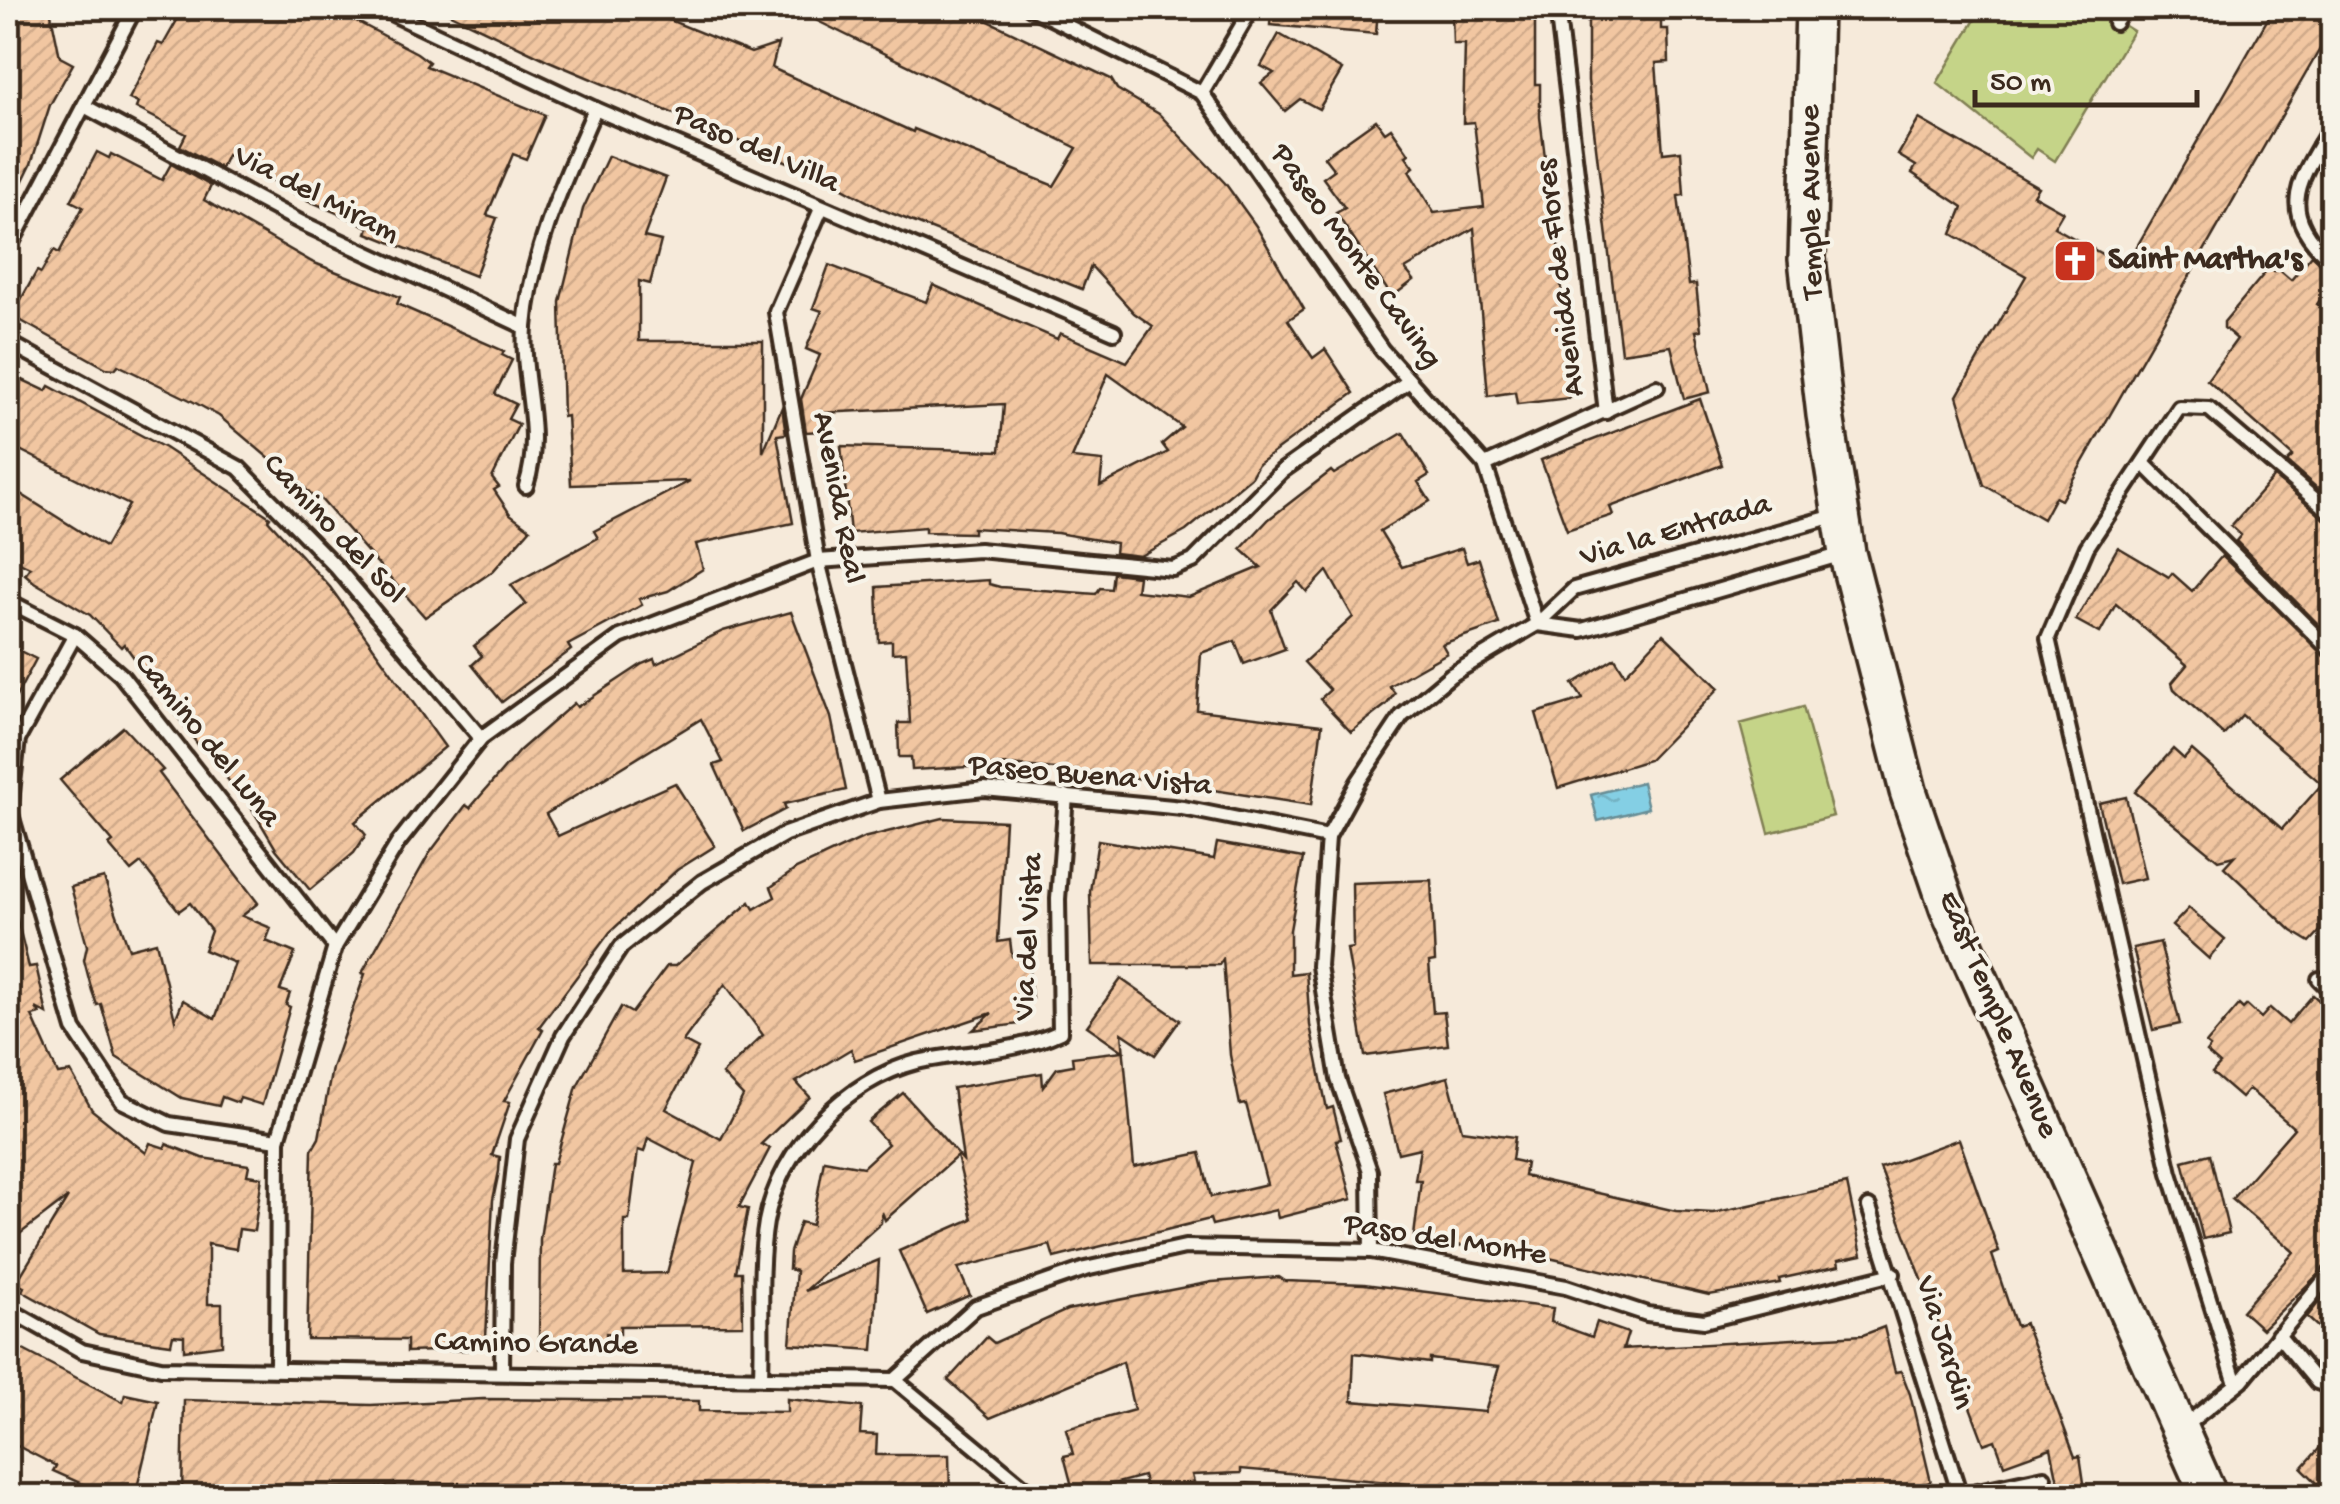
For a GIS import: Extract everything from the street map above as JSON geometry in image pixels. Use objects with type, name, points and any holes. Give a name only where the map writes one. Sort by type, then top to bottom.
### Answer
[{"type":"main road","name":"Temple Avenue","points":[[1814,8],[1807,259],[1842,514]]},
{"type":"main road","name":"East Temple Avenue","points":[[1842,514],[1847,553],[1908,791],[1948,908],[2209,1496]]},
{"type":"lane","points":[[8,250],[135,8]]},
{"type":"lane","name":"Paso del Villa","points":[[380,8],[821,209],[1114,332]]},
{"type":"lane","name":"Paseo Monte Caving","points":[[1031,8],[1202,93],[1382,350],[1485,464],[1537,624]]},
{"type":"lane","points":[[1202,93],[1252,8]]},
{"type":"lane","name":"Avenida de Flores","points":[[1485,464],[1606,412],[1558,8]]},
{"type":"lane","points":[[2115,24],[2125,8]]},
{"type":"lane","name":"Via del Miram","points":[[86,106],[302,223],[525,327]]},
{"type":"lane","points":[[526,486],[536,455],[525,327],[549,216],[595,109]]},
{"type":"lane","points":[[2332,125],[2298,188],[2295,207],[2307,238],[2332,262]]},
{"type":"lane","points":[[2320,145],[2332,156]]},
{"type":"lane","name":"Avenida Real","points":[[821,209],[776,312],[818,562],[880,801]]},
{"type":"lane","name":"Camino del Sol","points":[[8,342],[239,468],[336,568],[481,738]]},
{"type":"lane","points":[[277,1368],[278,1140],[335,947],[398,843],[481,738],[620,637],[818,562],[980,550],[1174,569],[1192,560],[1282,472],[1410,380]]},
{"type":"lane","points":[[1606,412],[1658,388]]},
{"type":"lane","points":[[2236,1384],[2170,1173],[2048,638],[2087,547],[2179,408],[2209,409],[2332,514]]},
{"type":"lane","points":[[2143,463],[2332,652]]},
{"type":"lane","name":"Via la Entrada","points":[[1371,1251],[1370,1171],[1338,1079],[1319,966],[1328,837],[1402,716],[1451,674],[1537,624],[1574,589],[1842,514]]},
{"type":"lane","name":"Via la Entrada","points":[[1537,624],[1582,630],[1847,553]]},
{"type":"lane","name":"Camino del Luna","points":[[8,601],[76,635],[121,675],[335,947]]},
{"type":"lane","points":[[76,635],[18,738],[10,811],[74,1028],[122,1102],[168,1124],[278,1140]]},
{"type":"lane","name":"Paseo Buena Vista","points":[[502,1372],[503,1263],[517,1139],[563,1036],[621,947],[702,882],[785,834],[880,801],[984,788],[1182,808],[1328,837]]},
{"type":"lane","name":"Via del Vista","points":[[761,1376],[766,1220],[787,1166],[832,1107],[875,1075],[920,1062],[1028,1047],[1060,1032],[1058,899],[1066,796]]},
{"type":"lane","points":[[2319,979],[2332,992]]},
{"type":"lane","name":"Via Jardin","points":[[1869,1207],[1894,1274],[1957,1496]]},
{"type":"lane","name":"Paso del Monte","points":[[895,1380],[976,1307],[1085,1269],[1186,1247],[1371,1251],[1566,1287],[1647,1314],[1704,1321],[1894,1274]]},
{"type":"lane","points":[[2180,1429],[2236,1384],[2332,1271]]},
{"type":"lane","name":"Camino Grande","points":[[8,1309],[82,1350],[162,1368],[895,1380]]},
{"type":"lane","points":[[2278,1334],[2317,1382],[2332,1387]]},
{"type":"lane","points":[[895,1380],[1035,1496]]},
{"type":"lane","points":[[1957,1496],[2044,1477]]},
{"type":"lane","points":[[1225,1496],[1246,1492],[1294,1496]]},
{"type":"green space","points":[[1982,8],[2096,8],[2133,31],[2055,161],[2037,149],[2031,158],[1937,83]]},
{"type":"green space","points":[[1803,707],[1833,816],[1769,833],[1740,724]]},
{"type":"water","points":[[1642,782],[1648,808],[1598,821],[1591,795]]},
{"type":"building","points":[[184,8],[331,8],[417,53],[429,62],[426,66],[545,115],[526,159],[513,154],[487,215],[497,218],[475,276],[367,233],[369,227],[300,197],[227,155],[221,168],[180,146],[186,134],[136,108],[138,103],[129,99],[158,43],[163,45]]},
{"type":"building","points":[[438,8],[640,8],[751,53],[778,44],[772,68],[913,132],[914,129],[1054,186],[1077,148],[791,8],[961,8],[1111,79],[1117,89],[1159,114],[1225,183],[1256,226],[1304,309],[1288,320],[1313,358],[1325,349],[1354,393],[1258,464],[1251,477],[1186,531],[1140,556],[1115,553],[1116,543],[1057,533],[973,528],[973,533],[925,532],[925,527],[850,533],[841,446],[1000,451],[1004,404],[821,413],[821,431],[806,432],[801,399],[820,355],[806,349],[822,311],[813,308],[829,265],[926,302],[933,285],[1057,339],[1060,333],[1127,362],[1153,326],[1134,313],[1091,266],[1082,289],[881,209],[821,176],[549,61]],"holes":[[[1108,374],[1182,427],[1162,444],[1168,452],[1100,486],[1103,461],[1072,458]]]},
{"type":"building","points":[[1271,8],[1378,8],[1376,34],[1270,25]]},
{"type":"building","points":[[1535,8],[1535,84],[1540,84],[1540,117],[1551,206],[1555,206],[1570,398],[1517,404],[1515,392],[1488,396],[1474,228],[1405,269],[1414,280],[1392,297],[1336,213],[1345,208],[1323,178],[1334,170],[1324,157],[1376,120],[1385,132],[1391,128],[1409,154],[1406,156],[1414,167],[1409,171],[1434,213],[1484,207],[1474,122],[1463,123],[1465,44],[1453,44],[1452,12]]},
{"type":"building","points":[[1588,8],[1661,8],[1661,29],[1668,29],[1669,62],[1656,63],[1663,153],[1681,151],[1684,195],[1678,196],[1689,285],[1696,284],[1701,330],[1696,331],[1710,392],[1684,399],[1671,346],[1621,353],[1588,81]]},
{"type":"building","name":"Saint Martha's","points":[[2274,8],[2332,8],[2332,28],[2061,500],[2055,497],[2043,519],[1984,485],[1957,396],[2026,276],[1952,234],[1963,207],[1912,173],[1916,166],[1898,155],[1919,119],[2038,187],[2033,195],[2063,212],[2054,227],[2125,267]]},
{"type":"building","points":[[50,9],[60,57],[73,64],[50,105],[31,164],[8,211],[8,18]]},
{"type":"building","points":[[1279,34],[1342,70],[1319,109],[1300,99],[1285,111],[1261,83],[1274,73],[1261,66]]},
{"type":"building","points":[[97,152],[109,158],[111,154],[162,180],[171,164],[211,186],[204,200],[312,262],[400,297],[397,304],[504,351],[502,355],[512,360],[495,394],[516,404],[508,419],[519,424],[492,478],[499,487],[494,490],[510,514],[530,529],[493,571],[425,617],[318,496],[314,498],[275,456],[271,460],[219,416],[192,401],[118,365],[115,369],[106,368],[16,318],[14,312],[37,271],[41,273],[54,250],[59,253],[83,207],[71,201]]},
{"type":"building","points":[[608,156],[666,178],[644,237],[661,241],[650,284],[639,281],[639,341],[763,341],[763,452],[782,407],[786,434],[777,435],[793,523],[696,544],[703,569],[668,591],[639,599],[642,605],[568,645],[571,650],[502,702],[472,665],[482,656],[474,646],[526,604],[511,585],[598,538],[594,531],[690,481],[571,485],[567,416],[563,417],[560,302],[583,209]]},
{"type":"building","points":[[2312,255],[2332,272],[2332,285],[2317,304],[2331,315],[2328,319],[2332,323],[2332,501],[2287,462],[2293,456],[2207,380],[2237,339],[2224,328],[2224,322],[2269,268],[2274,272],[2277,268],[2291,280]]},
{"type":"building","points":[[8,373],[46,391],[49,386],[165,448],[270,517],[268,520],[330,587],[445,747],[355,822],[366,835],[354,853],[310,890],[276,849],[238,785],[234,788],[202,744],[199,746],[124,644],[121,647],[90,615],[34,582],[25,574],[30,567],[8,557],[8,486],[105,547],[129,505],[8,444]]},
{"type":"building","points":[[1700,399],[1722,465],[1610,507],[1613,515],[1567,530],[1541,460]]},
{"type":"building","points":[[1403,433],[1429,475],[1418,482],[1430,501],[1380,531],[1402,567],[1462,548],[1467,563],[1479,559],[1499,624],[1442,644],[1447,653],[1389,686],[1395,693],[1387,704],[1351,732],[1320,699],[1330,690],[1304,662],[1353,617],[1327,571],[1307,592],[1298,582],[1271,610],[1285,649],[1244,664],[1235,641],[1201,653],[1197,710],[1322,725],[1311,805],[1104,773],[1007,765],[912,770],[911,757],[899,757],[898,723],[910,723],[906,652],[892,653],[892,641],[879,642],[877,587],[989,580],[989,584],[1000,587],[1096,594],[1100,588],[1111,589],[1113,573],[1138,576],[1136,591],[1189,597],[1261,567],[1241,549],[1269,519],[1331,471],[1334,474]]},
{"type":"building","points":[[2274,477],[2332,524],[2332,638],[2236,541],[2241,535],[2231,526]]},
{"type":"building","points":[[2118,547],[2169,577],[2172,573],[2192,591],[2222,556],[2332,662],[2332,939],[2322,929],[2310,942],[2292,931],[2224,867],[2234,856],[2218,860],[2135,792],[2173,749],[2184,759],[2192,750],[2282,829],[2322,784],[2242,715],[2224,735],[2174,689],[2172,683],[2187,665],[2116,604],[2100,633],[2076,620]]},
{"type":"building","points":[[791,612],[831,717],[846,790],[784,804],[786,809],[744,831],[714,765],[723,762],[701,719],[546,814],[558,836],[675,783],[715,846],[677,870],[610,932],[539,1027],[543,1030],[504,1101],[510,1102],[492,1155],[500,1157],[493,1200],[486,1338],[467,1338],[468,1350],[407,1352],[407,1340],[307,1339],[312,1150],[319,1138],[332,1068],[365,974],[362,973],[429,854],[466,805],[470,808],[519,751],[574,703],[577,707],[642,664],[654,659],[656,664],[723,631]]},
{"type":"building","points":[[1663,634],[1719,688],[1649,760],[1558,788],[1536,713],[1583,699],[1573,684],[1615,658],[1625,674]]},
{"type":"building","points":[[8,645],[36,659],[8,712]]},
{"type":"building","points":[[123,727],[163,770],[159,773],[258,903],[242,916],[271,928],[266,941],[295,953],[280,990],[290,993],[286,1005],[290,1007],[262,1105],[240,1098],[238,1103],[222,1097],[219,1106],[182,1098],[116,1057],[101,1004],[97,1005],[92,991],[84,960],[87,946],[71,887],[104,878],[129,949],[156,942],[175,1020],[183,1000],[215,1019],[235,963],[204,950],[211,931],[190,903],[179,911],[141,863],[131,871],[109,845],[113,842],[60,780]]},
{"type":"building","points":[[2126,797],[2145,878],[2118,884],[2099,803]]},
{"type":"building","points":[[943,818],[1005,821],[998,942],[1010,940],[1012,956],[1027,954],[1032,999],[1018,1004],[1020,1024],[973,1030],[992,1013],[855,1060],[851,1049],[796,1082],[810,1097],[761,1144],[770,1148],[739,1207],[748,1209],[736,1272],[742,1272],[743,1325],[620,1326],[620,1334],[606,1333],[606,1348],[539,1348],[540,1239],[551,1163],[555,1163],[577,1086],[621,1007],[632,1013],[667,966],[675,966],[750,902],[754,909],[775,897],[771,887],[796,869],[863,838]],"holes":[[[725,984],[763,1035],[722,1074],[743,1096],[721,1139],[666,1109],[698,1049],[683,1041]],[[648,1138],[696,1163],[667,1273],[624,1274],[624,1220],[629,1220],[638,1150],[644,1152]]]},
{"type":"building","points":[[1098,840],[1214,859],[1217,843],[1303,858],[1290,930],[1290,974],[1306,972],[1310,1025],[1327,1109],[1333,1107],[1341,1139],[1336,1140],[1352,1199],[1278,1218],[1276,1210],[1212,1225],[1210,1219],[1054,1258],[1050,1245],[958,1268],[970,1295],[927,1314],[899,1251],[972,1219],[957,1156],[885,1220],[882,1212],[881,1223],[805,1291],[879,1260],[873,1350],[790,1344],[796,1271],[789,1269],[790,1252],[800,1222],[812,1225],[824,1160],[863,1167],[888,1144],[868,1122],[903,1093],[963,1160],[953,1088],[1042,1073],[1043,1087],[1057,1068],[1073,1065],[1072,1057],[1123,1051],[1087,1026],[1121,979],[1180,1020],[1155,1055],[1122,1033],[1134,1167],[1200,1153],[1211,1197],[1267,1184],[1246,1104],[1240,1105],[1230,1055],[1223,959],[1219,965],[1092,965],[1090,891]]},
{"type":"building","points":[[1431,880],[1435,961],[1429,962],[1433,1013],[1444,1012],[1448,1045],[1365,1056],[1347,949],[1353,948],[1352,883]]},
{"type":"building","points":[[2189,908],[2225,939],[2209,959],[2172,926]]},
{"type":"building","points":[[16,915],[29,967],[36,966],[47,1014],[36,1008],[40,1014],[32,1016],[58,1074],[71,1072],[92,1110],[146,1153],[150,1143],[165,1148],[166,1144],[202,1158],[249,1165],[247,1175],[262,1177],[254,1231],[239,1229],[236,1249],[208,1244],[208,1304],[222,1304],[222,1345],[184,1350],[184,1336],[173,1335],[171,1344],[99,1334],[22,1291],[24,1287],[16,1283],[68,1197],[8,1243],[8,916]]},
{"type":"building","points":[[2160,942],[2180,1024],[2153,1030],[2133,948]]},
{"type":"building","points":[[2313,995],[2332,1012],[2332,1261],[2262,1329],[2242,1311],[2294,1252],[2232,1199],[2294,1128],[2249,1089],[2241,1098],[2212,1073],[2220,1064],[2206,1052],[2210,1047],[2206,1044],[2239,1005],[2243,1009],[2247,1005],[2261,1018],[2270,1008],[2288,1024]]},
{"type":"building","points":[[1448,1077],[1462,1130],[1515,1137],[1512,1160],[1526,1163],[1524,1176],[1676,1211],[1713,1213],[1847,1184],[1862,1255],[1838,1260],[1839,1266],[1779,1279],[1780,1283],[1709,1295],[1493,1245],[1492,1252],[1414,1236],[1421,1180],[1415,1180],[1420,1148],[1398,1153],[1383,1094]]},
{"type":"building","points":[[1959,1139],[1999,1252],[1992,1255],[2016,1326],[2025,1323],[2075,1457],[2080,1456],[2086,1496],[2061,1496],[2051,1448],[2004,1465],[1995,1440],[1984,1444],[1880,1168]]},
{"type":"building","points":[[2210,1154],[2229,1233],[2203,1239],[2183,1161]]},
{"type":"building","points":[[1279,1277],[1285,1281],[1364,1284],[1553,1308],[1551,1322],[1592,1337],[1597,1322],[1628,1333],[1623,1349],[1863,1335],[1884,1327],[1895,1372],[1901,1371],[1910,1394],[1931,1482],[1871,1496],[1483,1496],[1400,1483],[1241,1469],[1241,1473],[1192,1475],[1194,1482],[1148,1493],[1143,1476],[1084,1492],[1083,1488],[1073,1490],[1064,1456],[1073,1454],[1066,1429],[1134,1410],[1123,1362],[990,1418],[948,1380],[987,1337],[994,1343],[1067,1310],[1212,1282]],"holes":[[[1354,1353],[1430,1363],[1430,1359],[1499,1367],[1485,1412],[1352,1401]]]},
{"type":"building","points":[[2332,1286],[2332,1340],[2307,1317]]},
{"type":"building","points":[[8,1342],[123,1402],[125,1394],[158,1401],[135,1496],[109,1496],[53,1471],[56,1466],[8,1441]]},
{"type":"building","points":[[483,1399],[699,1401],[699,1411],[787,1412],[787,1399],[862,1407],[860,1434],[877,1435],[876,1455],[949,1455],[950,1496],[662,1496],[662,1492],[601,1493],[601,1484],[395,1483],[307,1488],[308,1495],[182,1496],[184,1400],[371,1405]]},
{"type":"building","points":[[2332,1434],[2332,1471],[2320,1486],[2302,1468]]},
{"type":"place","name":"Saint Martha's","points":[[2075,261]]}]
